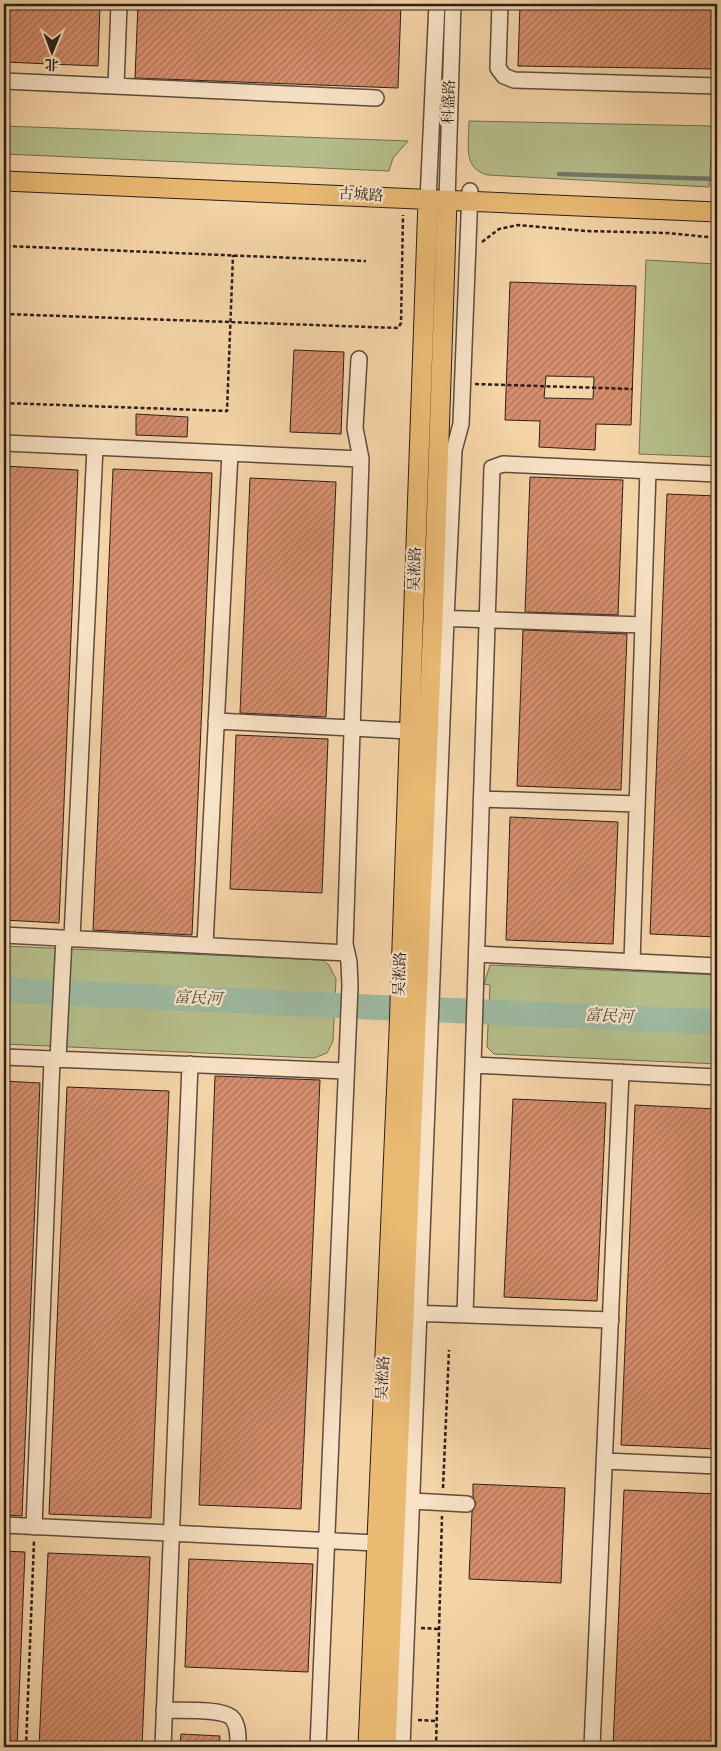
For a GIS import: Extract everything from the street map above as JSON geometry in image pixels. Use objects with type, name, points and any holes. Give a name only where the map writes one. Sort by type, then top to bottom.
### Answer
[{"type":"main road","name":"古城路","points":[[4,172],[438,195],[717,201]]},
{"type":"main road","name":"古城路","points":[[4,181],[404,198],[438,195]]},
{"type":"main road","name":"吴淞路","points":[[368,1747],[376,1543],[403,1313],[410,731],[414,617],[438,195]]},
{"type":"main road","name":"吴淞路","points":[[386,1747],[403,1313],[439,618],[438,195]]},
{"type":"main road","name":"古城路","points":[[470,196],[717,212]]},
{"type":"street","points":[[116,86],[119,4]]},
{"type":"street","name":"科盛路","points":[[437,4],[438,195]]},
{"type":"street","name":"科盛路","points":[[438,195],[453,4]]},
{"type":"street","points":[[500,4],[498,68],[504,76],[514,80],[717,86]]},
{"type":"street","points":[[4,81],[376,98]]},
{"type":"street","points":[[439,618],[454,450],[461,424],[470,196]]},
{"type":"street","points":[[318,1747],[350,986],[345,944],[361,459],[355,428],[359,359]]},
{"type":"street","points":[[4,443],[361,459]]},
{"type":"street","points":[[34,1527],[55,1059],[59,1030],[63,963],[68,938],[95,447]]},
{"type":"street","points":[[205,944],[230,453]]},
{"type":"street","points":[[465,1315],[492,468],[503,464],[717,474]]},
{"type":"street","points":[[632,962],[648,471]]},
{"type":"street","points":[[414,617],[643,625]]},
{"type":"street","points":[[216,721],[410,731]]},
{"type":"street","points":[[482,798],[637,804]]},
{"type":"street","points":[[4,935],[205,944],[347,953]]},
{"type":"street","points":[[477,954],[717,966]]},
{"type":"street","points":[[4,1057],[346,1071]]},
{"type":"street","points":[[163,1747],[190,1064]]},
{"type":"street","points":[[473,1065],[717,1077]]},
{"type":"street","points":[[592,1747],[621,1072]]},
{"type":"street","points":[[402,1747],[412,1501],[403,1313],[611,1320]]},
{"type":"street","points":[[605,1461],[717,1466]]},
{"type":"street","points":[[412,1501],[467,1504]]},
{"type":"street","points":[[4,1525],[376,1543]]},
{"type":"street","points":[[164,1710],[220,1712],[231,1718],[236,1725],[238,1747]]},
{"type":"path","points":[[4,314],[398,328],[401,323],[404,198]]},
{"type":"path","points":[[468,246],[481,243],[499,229],[518,224],[600,232],[668,233],[717,238]]},
{"type":"path","points":[[4,318],[7,246],[366,261]]},
{"type":"path","points":[[4,403],[227,411],[232,322],[233,255]]},
{"type":"path","points":[[462,384],[633,390]]},
{"type":"path","points":[[436,1747],[449,1350]]},
{"type":"path","points":[[26,1747],[34,1527]]},
{"type":"path","points":[[407,1628],[439,1629]]},
{"type":"path","points":[[403,1720],[436,1721]]},
{"type":"green space","points":[[469,121],[713,126],[709,187],[488,175],[480,172],[471,161],[468,146]]},
{"type":"green space","points":[[4,126],[408,141],[393,158],[389,171],[4,154]]},
{"type":"green space","points":[[646,260],[717,264],[717,457],[639,454]]},
{"type":"green space","points":[[4,946],[323,960],[329,965],[336,979],[333,1041],[327,1053],[314,1058],[4,1044]]},
{"type":"green space","points":[[490,965],[717,975],[717,1064],[494,1054],[487,1047],[490,985],[484,984]]},
{"type":"building","points":[[4,4],[100,4],[98,66],[4,62]]},
{"type":"building","points":[[138,4],[401,4],[398,88],[135,78]]},
{"type":"building","points":[[520,4],[717,4],[717,69],[518,66]]},
{"type":"building","points":[[510,282],[636,286],[631,425],[596,424],[595,450],[539,447],[540,421],[505,420]],"holes":[[[546,376],[594,377],[593,399],[544,398]]]},
{"type":"building","points":[[294,350],[344,352],[341,434],[290,432]]},
{"type":"building","points":[[136,414],[188,417],[187,437],[136,435]]},
{"type":"building","points":[[4,466],[78,470],[59,923],[4,920]]},
{"type":"building","points":[[113,469],[212,473],[192,935],[93,930]]},
{"type":"building","points":[[530,477],[623,480],[618,615],[525,612]]},
{"type":"building","points":[[250,478],[336,482],[326,717],[240,713]]},
{"type":"building","points":[[667,494],[717,496],[717,937],[650,934]]},
{"type":"building","points":[[523,630],[627,634],[621,790],[517,786]]},
{"type":"building","points":[[236,735],[328,739],[322,893],[230,889]]},
{"type":"building","points":[[510,817],[618,822],[613,944],[506,940]]},
{"type":"building","points":[[215,1076],[320,1080],[301,1509],[199,1505]]},
{"type":"building","points":[[4,1081],[40,1083],[22,1516],[4,1515]]},
{"type":"building","points":[[67,1087],[169,1091],[151,1518],[49,1514]]},
{"type":"building","points":[[513,1099],[606,1103],[597,1301],[504,1297]]},
{"type":"building","points":[[635,1105],[717,1109],[717,1449],[621,1445]]},
{"type":"building","points":[[473,1484],[565,1488],[561,1583],[469,1579],[472,1512],[476,1504],[473,1497]]},
{"type":"building","points":[[624,1490],[717,1494],[716,1747],[613,1747]]},
{"type":"building","points":[[4,1551],[25,1552],[17,1747],[4,1747]]},
{"type":"building","points":[[48,1553],[150,1557],[142,1747],[39,1747]]},
{"type":"building","points":[[189,1559],[313,1564],[308,1672],[185,1667]]},
{"type":"building","points":[[181,1734],[220,1736],[219,1747],[180,1747]]},
{"type":"waterway","points":[[559,174],[717,179]]},
{"type":"waterway","name":"富民河","points":[[4,990],[391,1008]]},
{"type":"waterway","name":"富民河","points":[[441,1010],[717,1022]]}]
